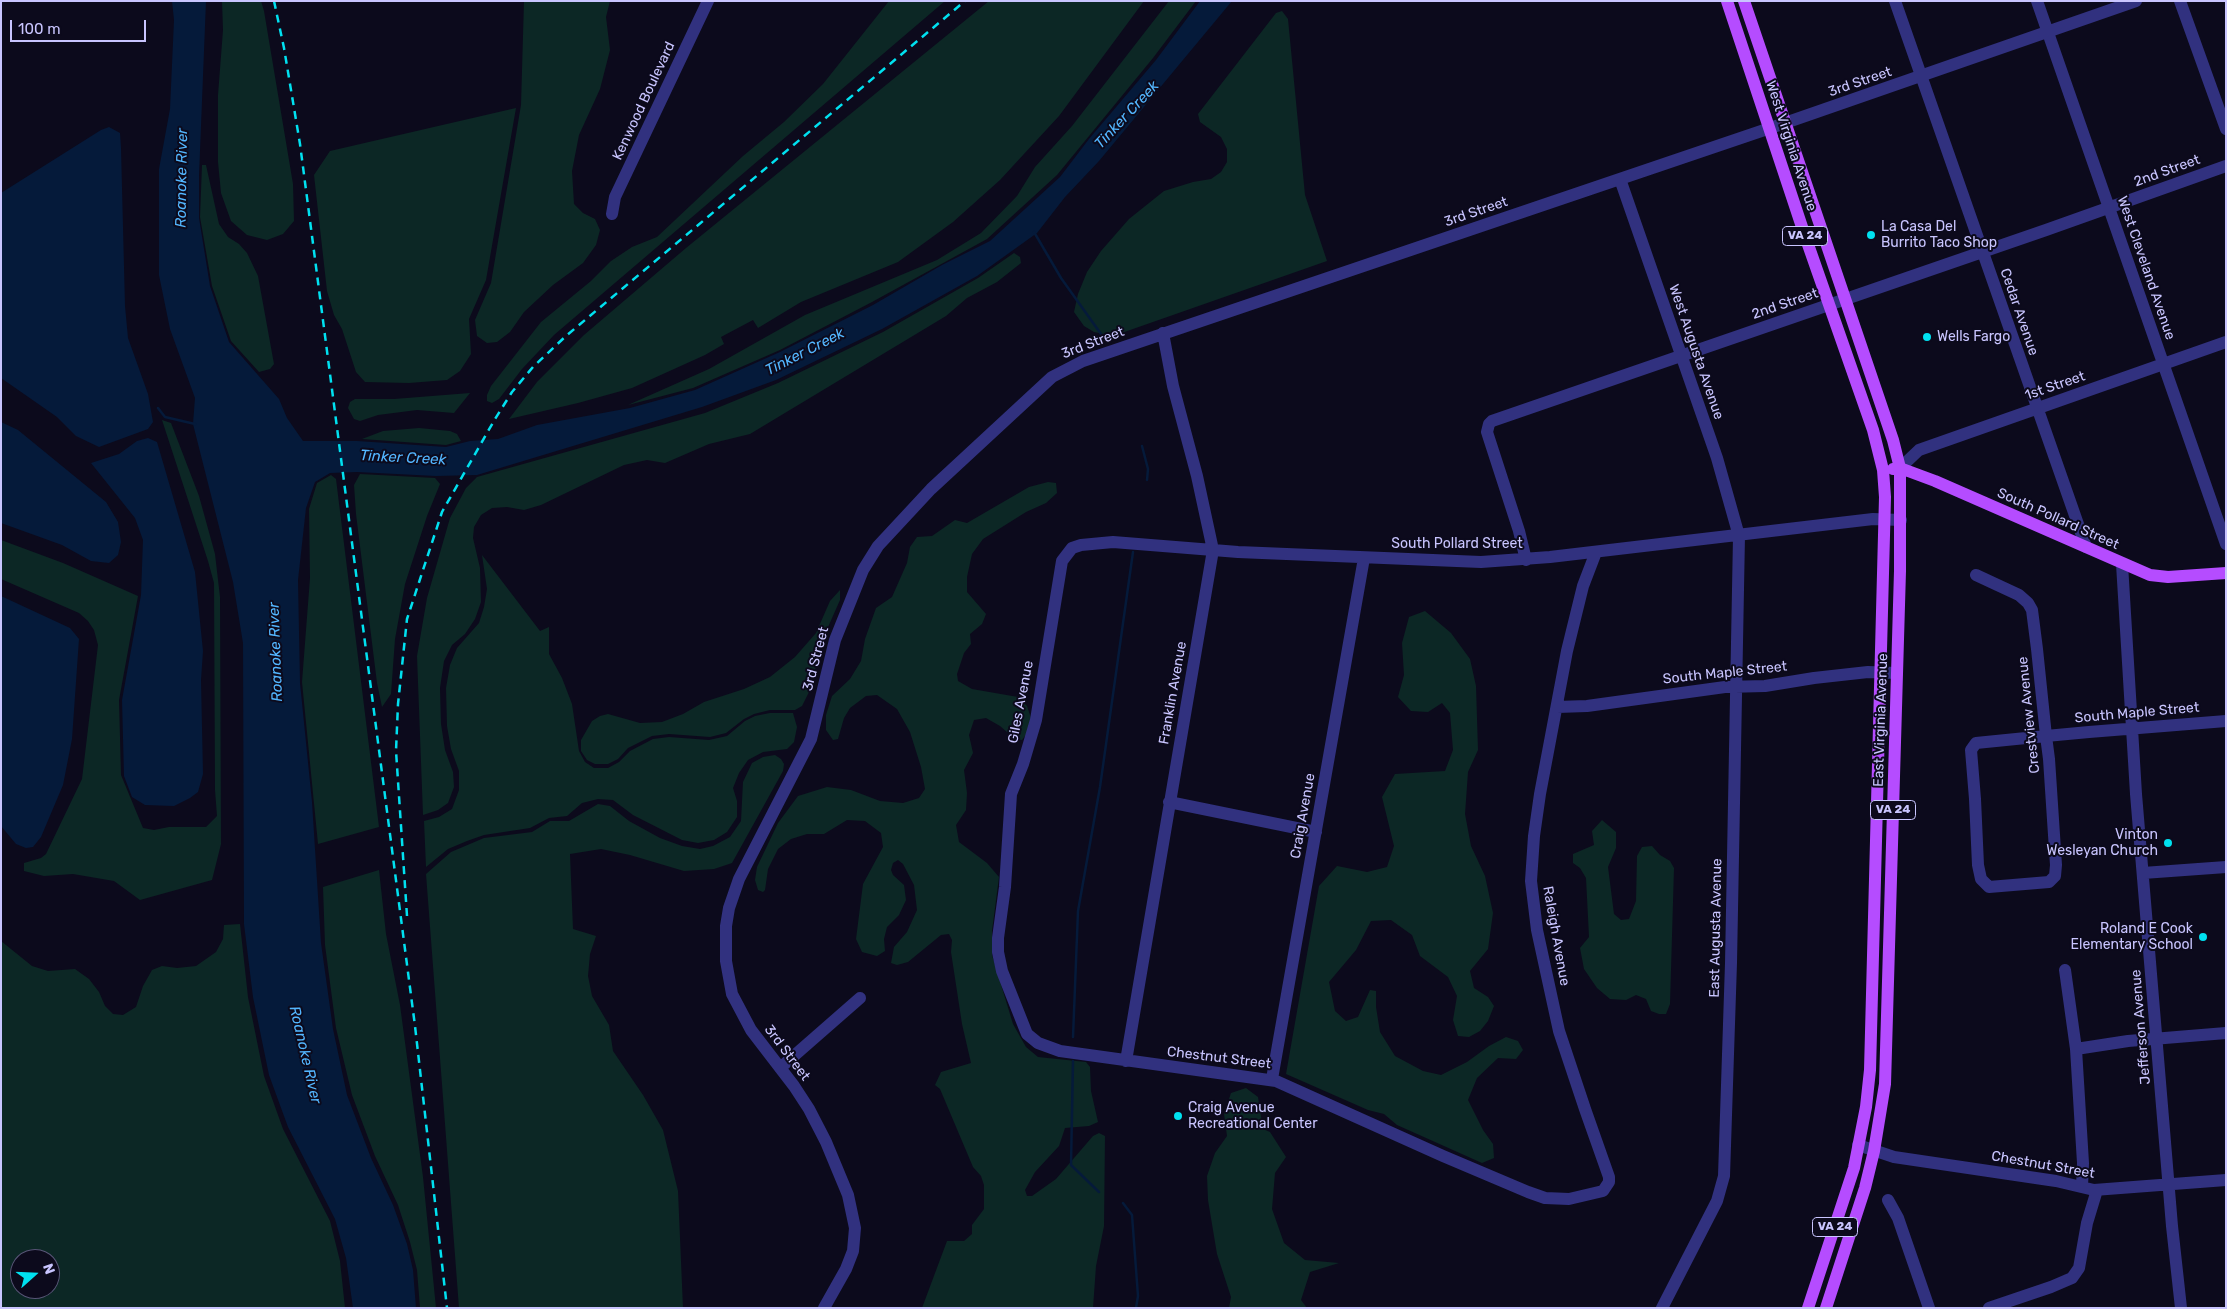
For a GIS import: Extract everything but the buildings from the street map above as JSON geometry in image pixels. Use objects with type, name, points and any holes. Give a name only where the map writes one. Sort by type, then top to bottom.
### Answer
[{"type":"main road","name":"West Virginia Avenue","points":[[1726,1],[1873,430],[1883,470]]},
{"type":"main road","name":"West Virginia Avenue","points":[[1744,1],[1893,440],[1900,468]]},
{"type":"main road","name":"South Pollard Street","points":[[1883,470],[1900,468],[2150,575],[2226,573]]},
{"type":"main road","name":"East Virginia Avenue","points":[[1874,1151],[1883,1104],[1887,1056],[1901,520],[1900,468]]},
{"type":"main road","name":"East Virginia Avenue","points":[[1858,1145],[1870,1070],[1885,497],[1883,470]]},
{"type":"main road","name":"VA 24","points":[[1808,1308],[1841,1210],[1858,1145]]},
{"type":"main road","name":"VA 24","points":[[1826,1308],[1854,1225],[1874,1151]]},
{"type":"street","name":"Kenwood Boulevard","points":[[612,214],[615,197],[708,1]]},
{"type":"street","name":"Cedar Avenue","points":[[1895,1],[2086,547]]},
{"type":"street","name":"West Cleveland Avenue","points":[[2037,1],[2226,544]]},
{"type":"street","name":"3rd Street","points":[[824,1308],[846,1269],[853,1251],[855,1228],[853,1215],[842,1178],[826,1142],[808,1109],[751,1030],[732,994],[725,944],[728,908],[739,879],[811,739],[835,640],[869,559],[878,546],[931,489],[1052,377],[1084,361],[1785,123],[2136,1]]},
{"type":"street","points":[[2180,1],[2226,129]]},
{"type":"street","name":"2nd Street","points":[[1526,560],[1519,531],[1487,432],[1489,424],[1572,392],[1845,300],[2226,166]]},
{"type":"street","name":"West Augusta Avenue","points":[[1620,179],[1717,458],[1739,536]]},
{"type":"street","name":"Franklin Avenue","points":[[1126,1061],[1213,550],[1198,476],[1173,386],[1163,333]]},
{"type":"street","name":"1st Street","points":[[1900,468],[1919,450],[2226,342]]},
{"type":"street","name":"South Pollard Street","points":[[1072,548],[1081,544],[1113,542],[1213,550],[1481,562],[1526,560],[1884,518],[1901,520]]},
{"type":"street","name":"East Augusta Avenue","points":[[1662,1308],[1717,1202],[1724,1176],[1737,688],[1739,536]]},
{"type":"street","name":"Giles Avenue","points":[[1000,924],[1005,888],[1010,794],[1023,764],[1036,720],[1062,561],[1072,548]]},
{"type":"street","name":"Raleigh Avenue","points":[[1593,1194],[1607,1187],[1610,1177],[1584,1109],[1559,1031],[1532,895],[1531,862],[1556,707],[1573,622],[1583,586],[1596,552]]},
{"type":"street","name":"Craig Avenue","points":[[1272,1079],[1364,558]]},
{"type":"street","name":"Jefferson Avenue","points":[[2122,564],[2143,873],[2168,1184],[2181,1308]]},
{"type":"street","name":"Crestview Avenue","points":[[1976,575],[2019,595],[2028,603],[2032,610],[2046,736],[2056,865],[2055,876],[2049,882]]},
{"type":"street","name":"South Maple Street","points":[[1556,707],[1587,706],[1725,687],[1765,686],[1814,678],[1880,672],[1897,673]]},
{"type":"street","name":"South Maple Street","points":[[2049,882],[1991,888],[1984,883],[1979,875],[1972,746],[1976,742],[2226,721]]},
{"type":"street","points":[[1169,802],[1316,832]]},
{"type":"street","points":[[2143,873],[2226,867]]},
{"type":"street","name":"Chestnut Street","points":[[1000,924],[998,938],[1000,966],[1027,1034],[1032,1040],[1052,1049],[1126,1061],[1272,1079],[1528,1192],[1556,1199],[1569,1199],[1593,1194]]},
{"type":"street","points":[[2065,970],[2076,1049],[2083,1163],[2082,1187]]},
{"type":"street","points":[[780,1068],[860,998]]},
{"type":"street","points":[[2076,1049],[2157,1038],[2226,1032]]},
{"type":"street","name":"Chestnut Street","points":[[1858,1145],[1874,1151],[1917,1161],[2056,1181],[2097,1190],[2226,1180]]},
{"type":"street","points":[[1989,1308],[2066,1282],[2077,1272],[2087,1223],[2097,1190]]},
{"type":"street","points":[[1888,1200],[1898,1218],[1929,1308]]},
{"type":"green space","points":[[222,1],[261,1],[264,11],[293,184],[294,221],[283,234],[267,240],[247,235],[231,221],[221,193],[218,162],[218,95],[223,30]]},
{"type":"green space","points":[[524,1],[610,1],[606,17],[610,50],[600,89],[579,135],[572,171],[574,204],[583,213],[595,219],[600,230],[596,245],[583,263],[553,285],[524,312],[510,332],[497,342],[487,343],[477,336],[475,320],[491,283],[521,105]]},
{"type":"green space","points":[[889,1],[945,1],[554,335],[522,369],[499,399],[492,403],[487,401],[487,395],[491,386],[541,322],[591,281],[611,261],[632,247],[657,237],[743,156],[784,122],[823,84]]},
{"type":"green space","points":[[989,1],[1144,1],[1059,116],[1000,180],[953,222],[898,262],[801,302],[758,328],[753,320],[721,337],[724,344],[705,355],[632,388],[509,419],[537,382],[584,335],[686,248]]},
{"type":"green space","points":[[1169,1],[1196,1],[1153,58],[1057,175],[987,239],[780,350],[693,388],[628,405],[709,369],[805,315],[937,260],[981,233],[1017,196],[1035,167],[1072,126]]},
{"type":"green space","points":[[1282,11],[1288,19],[1305,195],[1327,261],[1113,336],[1094,332],[1084,326],[1074,312],[1078,294],[1087,272],[1101,251],[1129,219],[1164,191],[1193,182],[1211,179],[1221,172],[1227,162],[1227,149],[1221,137],[1200,122],[1198,114],[1276,13]]},
{"type":"green space","points":[[516,108],[486,280],[469,319],[471,354],[460,371],[447,380],[409,383],[365,382],[356,372],[327,291],[314,175],[330,151]]},
{"type":"green space","points":[[202,165],[206,165],[219,224],[228,237],[239,244],[247,253],[258,276],[274,364],[270,369],[259,372],[231,341],[212,286],[200,217]]},
{"type":"green space","points":[[1014,253],[1020,257],[1021,263],[997,282],[967,298],[946,316],[750,434],[709,444],[665,463],[647,460],[624,465],[541,505],[524,510],[507,507],[492,508],[481,515],[474,527],[473,538],[480,568],[481,602],[475,619],[465,634],[452,645],[444,661],[440,688],[441,724],[445,750],[453,772],[454,787],[448,803],[438,810],[423,815],[417,656],[427,598],[450,518],[466,488],[477,477],[705,413],[778,383],[883,332],[978,278]]},
{"type":"green space","points":[[470,393],[454,413],[417,410],[378,415],[360,421],[354,419],[348,408],[350,402],[355,399],[394,399]]},
{"type":"green space","points":[[162,420],[171,423],[199,496],[215,554],[220,597],[221,844],[212,880],[140,900],[114,881],[73,874],[44,876],[24,871],[24,863],[41,858],[46,854],[82,779],[98,645],[94,630],[79,613],[1,579],[1,540],[63,563],[138,596],[119,700],[121,775],[143,828],[154,830],[169,827],[206,827],[217,816],[215,790],[214,583]]},
{"type":"green space","points":[[419,428],[450,431],[457,434],[461,441],[446,445],[362,439],[383,431]]},
{"type":"green space","points":[[360,474],[435,478],[440,484],[427,516],[405,584],[395,639],[391,694],[382,707],[377,683],[356,514],[354,485]]},
{"type":"green space","points":[[331,475],[336,479],[379,827],[318,844],[302,682],[310,578],[309,509],[317,483]]},
{"type":"green space","points":[[1048,482],[1056,483],[1057,493],[1046,503],[1026,512],[983,539],[972,554],[967,577],[967,592],[986,614],[982,624],[970,634],[971,644],[964,653],[957,674],[958,681],[972,689],[1018,697],[1027,706],[1031,718],[1028,732],[1022,740],[1015,739],[1000,726],[986,718],[974,720],[969,735],[973,753],[964,770],[967,793],[966,810],[956,825],[959,842],[987,863],[999,877],[992,931],[992,955],[1013,1024],[1026,1047],[1038,1057],[1086,1062],[1090,1067],[1091,1091],[1098,1122],[1089,1126],[1065,1128],[1059,1146],[1035,1172],[1025,1190],[1027,1196],[1032,1196],[1056,1179],[1093,1136],[1099,1133],[1105,1136],[1104,1226],[1096,1266],[1093,1308],[922,1308],[947,1241],[964,1241],[972,1234],[972,1225],[984,1209],[984,1185],[981,1176],[973,1167],[940,1089],[935,1085],[941,1072],[971,1063],[962,1024],[951,952],[952,940],[949,934],[941,935],[908,962],[897,965],[891,963],[894,947],[907,932],[917,910],[914,885],[903,864],[898,860],[893,863],[891,870],[893,875],[904,885],[906,900],[899,915],[887,927],[884,939],[885,951],[877,956],[862,952],[856,939],[863,884],[883,847],[881,833],[865,821],[847,820],[824,834],[807,834],[791,839],[778,849],[768,869],[765,890],[763,892],[758,890],[755,880],[757,867],[778,823],[798,796],[827,787],[851,790],[880,801],[903,803],[919,798],[925,789],[921,767],[910,732],[897,709],[877,695],[866,696],[850,708],[844,718],[838,739],[833,740],[826,730],[826,715],[832,696],[850,679],[861,661],[865,639],[876,608],[892,597],[907,563],[910,547],[917,537],[932,536],[955,520],[967,523],[1029,487]]},
{"type":"green space","points":[[482,555],[540,631],[549,627],[549,654],[562,678],[572,704],[579,751],[585,762],[594,768],[608,768],[619,762],[630,751],[653,739],[669,737],[709,740],[727,736],[745,721],[755,716],[770,713],[793,713],[797,727],[794,742],[787,749],[763,752],[748,760],[739,773],[733,788],[737,801],[737,817],[727,832],[714,840],[698,843],[682,840],[633,815],[613,800],[598,799],[582,803],[567,816],[549,818],[530,828],[484,835],[467,841],[448,849],[426,867],[424,821],[439,817],[452,809],[459,790],[459,771],[451,749],[447,726],[446,688],[450,665],[457,648],[479,623],[484,607],[487,589]]},
{"type":"green space","points":[[840,590],[840,600],[821,643],[811,688],[802,706],[795,710],[770,710],[754,714],[726,733],[710,737],[669,734],[652,736],[628,748],[618,759],[608,764],[595,764],[587,760],[581,751],[581,740],[592,721],[600,716],[608,714],[640,723],[662,722],[683,714],[704,702],[744,689],[770,677],[795,657],[816,633],[830,601]]},
{"type":"green space","points":[[1425,611],[1451,633],[1470,659],[1476,686],[1478,750],[1468,772],[1465,814],[1471,846],[1485,876],[1493,913],[1488,949],[1470,971],[1474,988],[1488,997],[1494,1006],[1488,1021],[1480,1031],[1469,1037],[1458,1036],[1453,1020],[1457,996],[1448,977],[1420,956],[1412,935],[1391,920],[1371,921],[1356,950],[1329,982],[1335,1011],[1346,1021],[1358,1017],[1370,990],[1376,991],[1376,1007],[1380,1032],[1395,1056],[1423,1071],[1441,1075],[1467,1062],[1489,1046],[1506,1037],[1518,1041],[1523,1050],[1516,1059],[1498,1058],[1477,1078],[1468,1100],[1483,1130],[1493,1144],[1494,1158],[1482,1163],[1397,1125],[1384,1114],[1368,1110],[1286,1074],[1319,886],[1337,866],[1367,872],[1387,867],[1394,846],[1382,797],[1395,774],[1445,771],[1453,750],[1450,713],[1442,703],[1428,712],[1411,711],[1398,697],[1404,675],[1402,643],[1409,617]]},
{"type":"green space","points":[[775,755],[784,764],[783,771],[732,863],[714,869],[684,871],[630,855],[601,849],[570,854],[573,929],[596,936],[590,954],[588,976],[592,996],[609,1025],[613,1051],[643,1095],[663,1130],[678,1191],[683,1308],[459,1308],[426,874],[451,852],[484,838],[532,832],[550,821],[569,821],[598,804],[610,806],[629,821],[660,838],[682,846],[700,849],[713,846],[730,837],[741,821],[743,782],[752,763],[763,757]]},
{"type":"green space","points":[[1602,820],[1616,832],[1616,848],[1608,867],[1614,914],[1621,920],[1629,919],[1636,901],[1637,856],[1642,847],[1652,846],[1660,855],[1670,861],[1674,868],[1670,1004],[1666,1014],[1651,1011],[1646,999],[1636,995],[1626,1000],[1610,999],[1597,988],[1584,969],[1580,948],[1589,937],[1586,878],[1580,868],[1573,863],[1573,854],[1594,845],[1592,831]]},
{"type":"green space","points":[[379,870],[386,934],[400,1005],[423,1177],[436,1308],[420,1308],[417,1270],[410,1242],[398,1205],[375,1156],[352,1095],[336,1028],[325,945],[323,887]]},
{"type":"green space","points":[[240,924],[248,997],[264,1076],[283,1129],[330,1221],[340,1261],[345,1308],[1,1308],[1,941],[32,966],[48,971],[75,969],[89,979],[99,992],[105,1006],[113,1014],[123,1015],[136,1007],[143,986],[152,970],[162,966],[177,968],[196,966],[216,952],[223,939],[224,925]]},
{"type":"green space","points":[[1246,1088],[1258,1097],[1263,1129],[1270,1132],[1286,1157],[1275,1173],[1272,1209],[1284,1243],[1305,1260],[1339,1263],[1310,1272],[1301,1300],[1307,1308],[1229,1308],[1231,1297],[1217,1254],[1208,1200],[1207,1176],[1215,1153],[1227,1136],[1224,1114],[1231,1093]]},
{"type":"water","points":[[172,1],[206,1],[199,218],[210,286],[229,342],[279,399],[287,418],[303,441],[357,441],[446,447],[470,441],[498,439],[537,425],[630,408],[695,390],[780,352],[873,305],[942,265],[990,241],[1060,177],[1089,139],[1156,60],[1200,1],[1232,1],[1099,161],[1065,197],[1037,233],[977,276],[882,329],[776,380],[702,407],[477,475],[436,476],[357,472],[330,473],[315,482],[306,508],[298,580],[300,683],[312,802],[321,943],[333,1029],[347,1095],[371,1158],[393,1205],[407,1244],[413,1270],[416,1308],[353,1308],[346,1258],[335,1219],[288,1127],[269,1075],[253,997],[244,924],[243,643],[233,582],[193,424],[195,398],[170,329],[159,275],[159,169],[170,109],[174,20]]},
{"type":"water","points":[[109,127],[120,133],[125,306],[128,338],[148,394],[153,422],[148,429],[99,447],[76,436],[57,417],[1,378],[1,193],[101,130]]},
{"type":"water","points":[[1,422],[18,430],[106,502],[118,522],[121,542],[118,555],[109,563],[91,561],[62,545],[1,523]]},
{"type":"water","points":[[148,438],[157,442],[195,572],[203,651],[201,680],[203,774],[198,792],[174,806],[145,805],[132,797],[124,776],[122,700],[141,595],[143,540],[135,518],[91,463],[119,454],[137,441]]},
{"type":"water","points":[[1,596],[70,628],[79,639],[72,739],[63,785],[41,837],[33,847],[26,848],[16,844],[1,826]]},
{"type":"waterway","points":[[1034,232],[1061,278],[1101,334]]},
{"type":"waterway","points":[[158,408],[165,417],[195,424]]},
{"type":"waterway","points":[[1142,446],[1148,469],[1147,480]]},
{"type":"waterway","points":[[1073,1037],[1078,911],[1100,787],[1133,552]]},
{"type":"waterway","points":[[1073,1061],[1071,1165],[1099,1192]]},
{"type":"waterway","points":[[1123,1203],[1132,1215],[1138,1296],[1136,1308]]},
{"type":"railway","points":[[274,1],[300,144],[415,1026],[447,1308]]},
{"type":"railway","points":[[407,916],[396,751],[398,704],[407,619],[442,512],[495,419],[512,392],[533,367],[566,336],[965,1]]},
{"type":"place","name":"La Casa Del Burrito Taco Shop","points":[[1871,235]]},
{"type":"place","name":"Wells Fargo","points":[[1927,337]]},
{"type":"place","name":"Vinton Wesleyan Church","points":[[2168,843]]},
{"type":"place","name":"Roland E Cook Elementary School","points":[[2203,937]]},
{"type":"place","name":"Craig Avenue Recreational Center","points":[[1178,1116]]},
{"type":"water label","name":"Tinker Creek","points":[[1127,115]]},
{"type":"water label","name":"Roanoke River","points":[[182,178]]},
{"type":"water label","name":"Tinker Creek","points":[[805,352]]},
{"type":"water label","name":"Tinker Creek","points":[[403,458]]},
{"type":"water label","name":"Roanoke River","points":[[276,652]]},
{"type":"water label","name":"Roanoke River","points":[[305,1055]]}]
